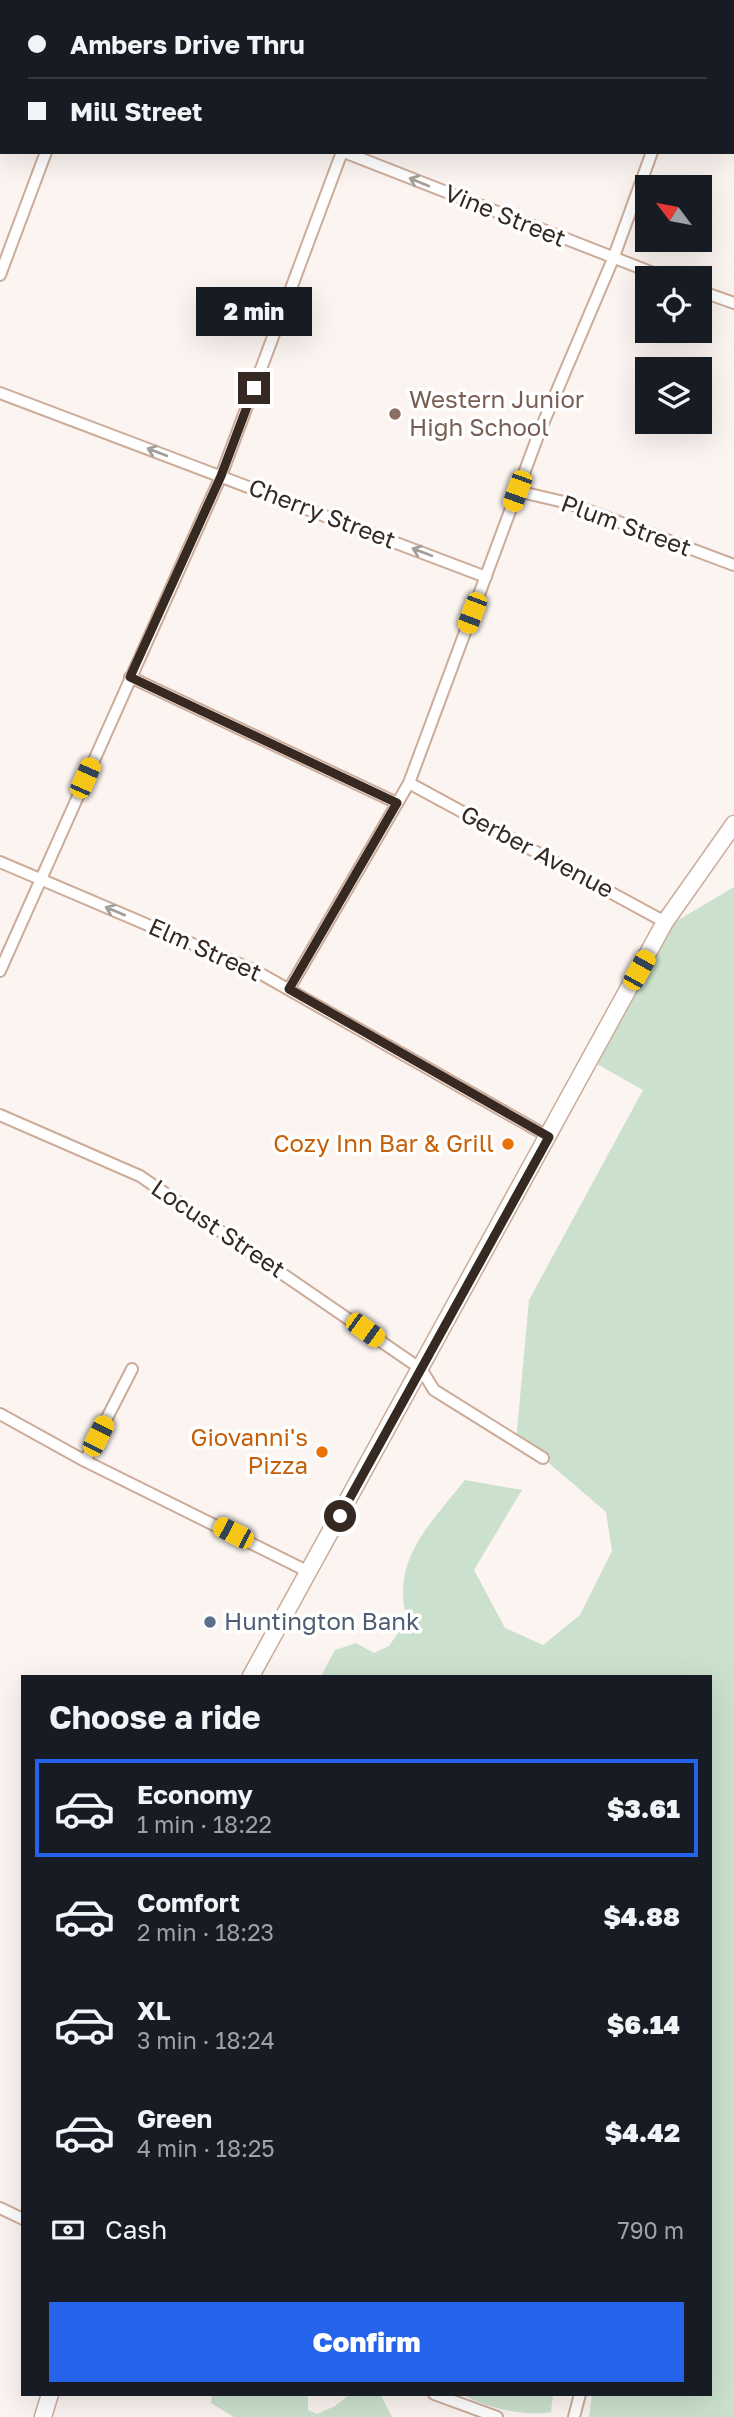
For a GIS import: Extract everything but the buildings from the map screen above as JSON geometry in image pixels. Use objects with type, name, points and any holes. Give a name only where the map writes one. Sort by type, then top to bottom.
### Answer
[{"type":"main road","points":[[252,1675],[665,922],[734,824]]},
{"type":"main road","points":[[43,2417],[49,2396]]},
{"type":"street","points":[[0,275],[45,154]]},
{"type":"street","points":[[0,971],[221,476],[342,154]]},
{"type":"street","name":"Vine Street","points":[[348,154],[635,267]]},
{"type":"street","points":[[289,989],[409,783],[517,491],[613,259],[651,154]]},
{"type":"street","points":[[712,295],[734,303]]},
{"type":"street","name":"Cherry Street","points":[[0,393],[486,576]]},
{"type":"street","name":"Plum Street","points":[[517,491],[568,503],[734,565]]},
{"type":"street","points":[[130,677],[397,803]]},
{"type":"street","name":"Gerber Avenue","points":[[409,783],[665,922]]},
{"type":"street","name":"Elm Street","points":[[0,862],[289,989],[549,1137]]},
{"type":"street","name":"Locust Street","points":[[0,1115],[140,1176],[421,1369],[434,1390],[544,1458]]},
{"type":"street","points":[[85,1461],[132,1369]]},
{"type":"street","points":[[0,1414],[85,1461],[309,1572]]},
{"type":"street","points":[[0,2208],[21,2218]]},
{"type":"street","points":[[439,2396],[497,2417]]},
{"type":"street","points":[[574,2417],[579,2396]]},
{"type":"green space","points":[[734,887],[734,2417],[589,2417],[592,2396],[712,2396],[712,1675],[322,1675],[335,1650],[356,1643],[374,1653],[389,1646],[407,1620],[403,1599],[404,1579],[409,1561],[427,1527],[465,1480],[522,1490],[474,1570],[505,1628],[543,1645],[580,1615],[612,1551],[606,1512],[543,1458],[516,1441],[529,1300],[643,1090],[597,1064],[675,922]]},
{"type":"green space","points":[[212,2396],[308,2396],[308,2410],[317,2414],[335,2406],[348,2396],[381,2396],[392,2417],[234,2417],[211,2403]]},
{"type":"green space","points":[[467,2396],[553,2396],[551,2412],[542,2413],[506,2410]]},
{"type":"place","name":"Western Junior High School","points":[[395,414]]},
{"type":"place","name":"Cozy Inn Bar & Grill","points":[[508,1144]]},
{"type":"place","name":"Giovanni's Pizza","points":[[322,1452]]},
{"type":"place","name":"Huntington Bank","points":[[210,1622]]},
{"type":"route","points":[[254,388],[221,476],[130,677],[397,803],[289,989],[549,1137],[340,1516]]}]
